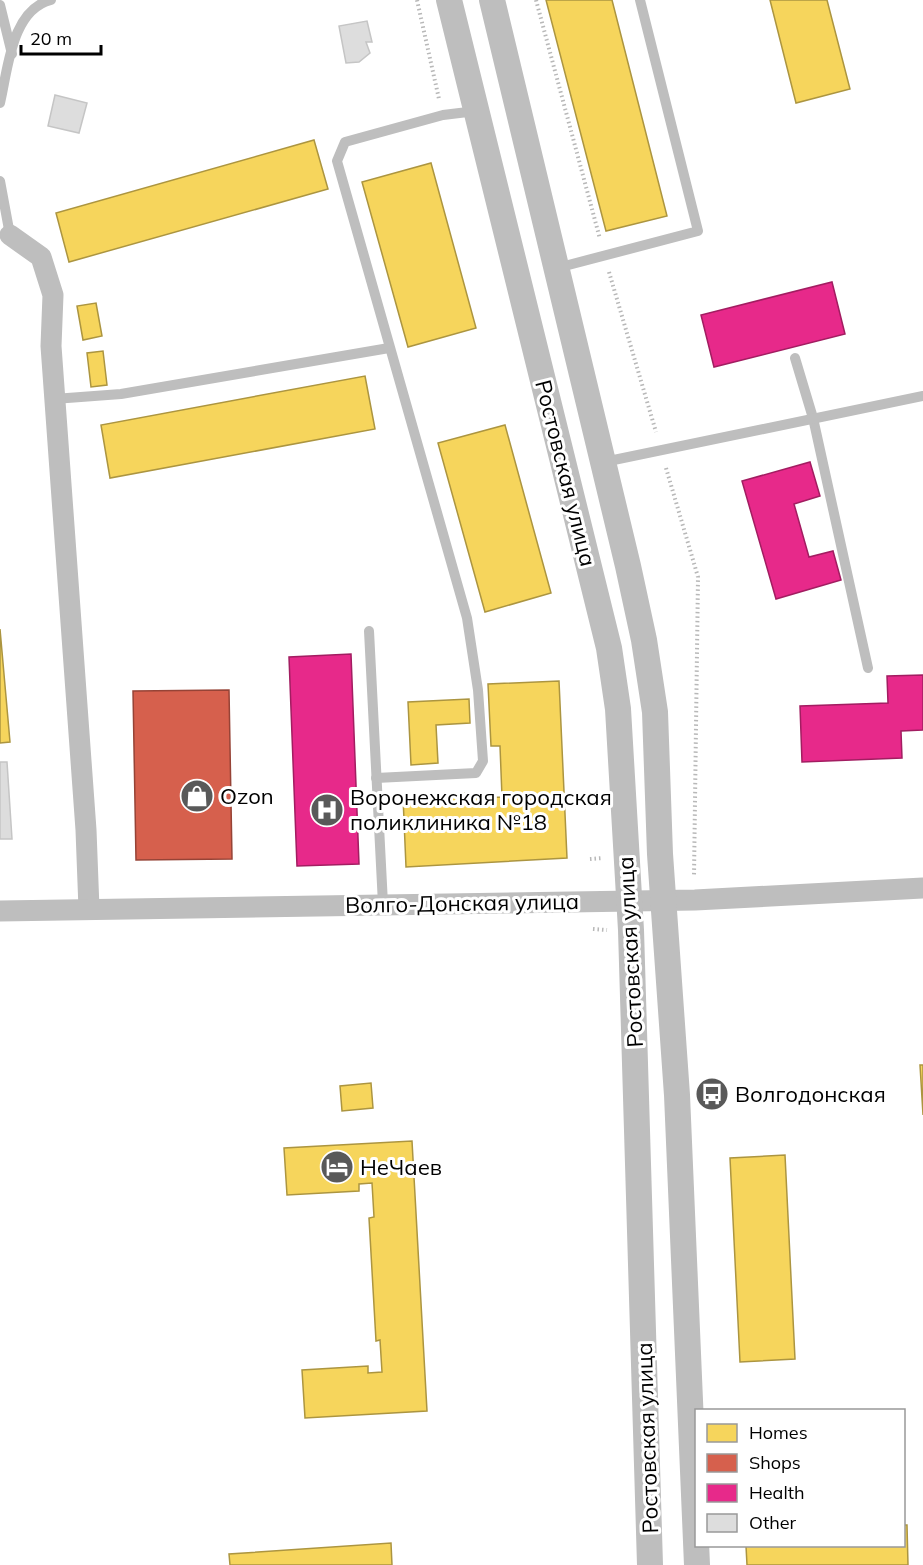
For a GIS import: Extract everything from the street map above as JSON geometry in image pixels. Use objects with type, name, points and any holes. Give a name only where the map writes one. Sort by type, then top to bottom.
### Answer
[{"type":"street","name":"Ростовская улица","points":[[449,0],[609,648],[618,708],[629,900],[640,1193],[650,1565]]},
{"type":"street","name":"Ростовская улица","points":[[492,0],[604,462],[644,640],[655,712],[677,1095],[695,1518]]},
{"type":"street","points":[[5,236],[41,257],[53,295],[51,346],[54,399],[86,830],[89,909]]},
{"type":"street","name":"Волго-Донская улица","points":[[0,911],[664,900],[923,888]]},
{"type":"street","name":"Ростовская улица","points":[[696,1547],[697,1565]]},
{"type":"lane","points":[[0,104],[21,23],[43,2],[51,0]]},
{"type":"lane","points":[[557,268],[698,231],[640,0]]},
{"type":"lane","points":[[0,5],[12,54]]},
{"type":"lane","points":[[376,778],[476,773],[483,761],[478,690],[466,618],[337,161],[345,142],[443,115],[476,111]]},
{"type":"lane","points":[[0,181],[5,236]]},
{"type":"lane","points":[[54,399],[121,394],[389,348]]},
{"type":"lane","points":[[795,358],[813,418],[868,668]]},
{"type":"lane","points":[[604,462],[923,396]]},
{"type":"lane","points":[[369,631],[383,904]]},
{"type":"path","points":[[417,0],[443,115]]},
{"type":"path","points":[[536,0],[605,256],[698,577],[694,878],[705,878]]},
{"type":"building: Homes","points":[[546,0],[612,0],[667,216],[606,231]]},
{"type":"building: Homes","points":[[770,0],[827,0],[850,89],[796,103]]},
{"type":"building: Homes","points":[[314,140],[328,189],[69,262],[56,213]]},
{"type":"building: Homes","points":[[431,163],[476,328],[408,347],[362,182]]},
{"type":"building: Homes","points":[[96,303],[102,336],[83,340],[77,306]]},
{"type":"building: Homes","points":[[103,351],[107,385],[91,387],[87,353]]},
{"type":"building: Homes","points":[[365,376],[375,429],[110,478],[101,425]]},
{"type":"building: Homes","points":[[505,425],[551,593],[485,612],[438,443]]},
{"type":"building: Homes","points":[[0,629],[10,742],[0,743]]},
{"type":"building: Homes","points":[[559,681],[567,858],[406,867],[403,797],[464,793],[464,799],[502,797],[500,746],[491,746],[488,684]]},
{"type":"building: Homes","points":[[469,699],[470,723],[436,725],[438,763],[411,765],[408,702]]},
{"type":"building: Homes","points":[[920,1065],[923,1065],[923,1115]]},
{"type":"building: Homes","points":[[371,1083],[373,1108],[342,1111],[340,1086]]},
{"type":"building: Homes","points":[[412,1141],[427,1411],[305,1418],[302,1370],[368,1366],[368,1373],[382,1372],[380,1340],[376,1341],[369,1218],[374,1217],[372,1183],[359,1184],[359,1191],[287,1195],[284,1148]]},
{"type":"building: Homes","points":[[785,1155],[795,1359],[740,1362],[730,1158]]},
{"type":"building: Homes","points":[[905,1525],[907,1525],[908,1565],[747,1565],[746,1547],[905,1547]]},
{"type":"building: Homes","points":[[391,1543],[392,1565],[230,1565],[229,1554]]},
{"type":"building: Shops","points":[[229,690],[232,859],[136,860],[133,691]]},
{"type":"building: Health","points":[[832,282],[845,334],[714,367],[701,315]]},
{"type":"building: Health","points":[[810,462],[820,496],[794,504],[809,557],[833,551],[841,580],[776,599],[742,481]]},
{"type":"building: Health","points":[[351,654],[359,864],[297,866],[289,657]]},
{"type":"building: Health","points":[[923,675],[923,730],[901,731],[902,758],[802,762],[800,706],[888,703],[887,676]]},
{"type":"building: Other","points":[[367,21],[372,42],[366,42],[370,53],[359,62],[346,63],[339,26]]},
{"type":"building: Other","points":[[55,95],[87,103],[79,133],[48,126]]},
{"type":"building: Other","points":[[0,762],[7,762],[12,839],[0,839]]},
{"type":"place","name":"Ozon","points":[[197,796]]},
{"type":"place","name":"Воронежская городская поликлиника №18","points":[[327,810]]},
{"type":"place","name":"Волгодонская","points":[[712,1094]]},
{"type":"place","name":"НеЧаев","points":[[337,1167]]}]
